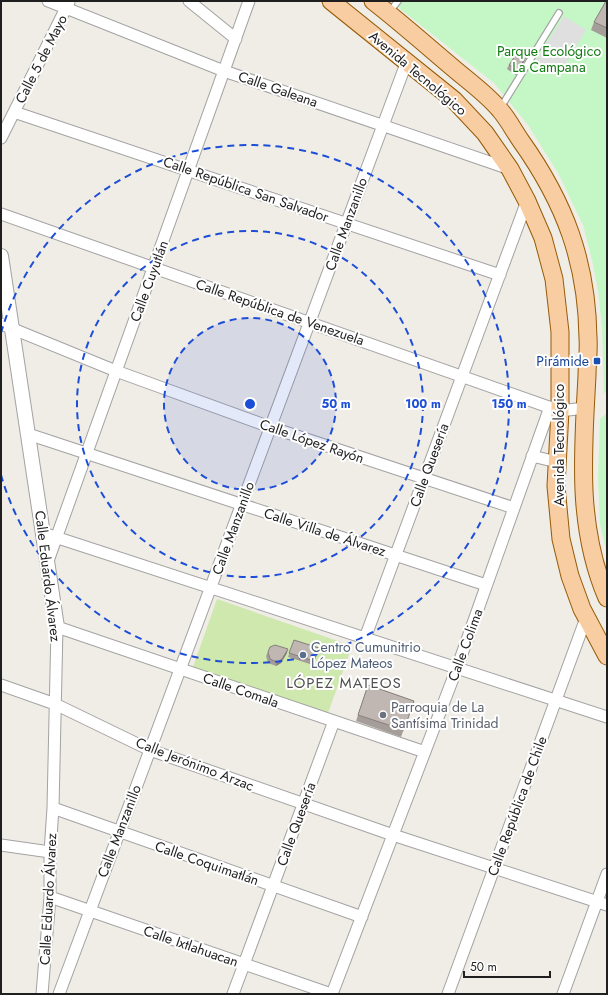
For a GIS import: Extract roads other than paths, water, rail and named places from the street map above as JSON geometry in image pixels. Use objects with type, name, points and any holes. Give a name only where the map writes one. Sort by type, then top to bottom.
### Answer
[{"type":"main road","name":"Avenida Tecnológico","points":[[331,1],[454,100],[485,133],[510,170],[527,201],[543,238],[554,279],[560,332],[554,409],[557,462],[556,486],[561,539],[570,576],[586,618],[607,656]]},
{"type":"main road","name":"Avenida Tecnológico","points":[[373,1],[393,7],[500,109],[537,163],[563,213],[574,240],[586,300],[588,339],[583,497],[590,548],[607,598]]},
{"type":"street","name":"Calle Galeana","points":[[48,1],[68,4],[224,71],[510,170]]},
{"type":"street","points":[[189,1],[236,39]]},
{"type":"street","name":"Calle Cuyutlán","points":[[50,535],[87,453],[250,1]]},
{"type":"street","name":"Calle 5 de Mayo","points":[[1,138],[68,4]]},
{"type":"street","name":"Calle Manzanillo","points":[[61,993],[119,832],[407,61]]},
{"type":"street","name":"Calle República San Salvador","points":[[14,112],[500,275]]},
{"type":"street","name":"Calle Quesería","points":[[365,638],[527,201]]},
{"type":"street","name":"Calle República de Venezuela","points":[[1,214],[554,409]]},
{"type":"street","name":"Calle Eduardo Álvarez","points":[[1,256],[7,327],[50,535],[48,561],[57,627],[54,808],[50,852],[50,897],[42,990]]},
{"type":"street","name":"Calle López Rayón","points":[[7,327],[116,371],[270,427],[514,508]]},
{"type":"street","points":[[554,409],[585,408]]},
{"type":"street","name":"Calle Colima","points":[[332,994],[457,668],[532,456],[554,409]]},
{"type":"street","name":"Calle Villa de Álvarez","points":[[28,434],[486,585]]},
{"type":"street","points":[[532,456],[557,462]]},
{"type":"street","points":[[50,535],[607,717]]},
{"type":"street","name":"Calle República de Chile","points":[[448,994],[586,618]]},
{"type":"street","name":"Calle Comala","points":[[57,627],[425,752]]},
{"type":"street","name":"Calle Jerónimo Arzac","points":[[1,685],[56,704],[150,750],[393,836],[602,904]]},
{"type":"street","name":"Calle Quesería","points":[[233,994],[334,721]]},
{"type":"street","name":"Calle Coquimatlán","points":[[54,808],[362,917]]},
{"type":"street","points":[[1,845],[50,852]]},
{"type":"street","points":[[563,994],[602,904],[607,874]]},
{"type":"street","name":"Calle Ixtlahuacan","points":[[50,897],[332,994]]},
{"type":"street","points":[[42,990],[61,993]]},
{"type":"lane","points":[[500,109],[559,13]]},
{"type":"place","name":"Pirámide","points":[[597,361]]},
{"type":"place","name":"Centro Cumunitrio López Mateos","points":[[303,655]]},
{"type":"place","name":"Parroquia de La Santísima Trinidad","points":[[383,715]]},
{"type":"district","name":"LÓPEZ MATEOS","points":[[344,683]]},
{"type":"park label","name":"Parque Ecológico La Campana","points":[[549,60]]}]
